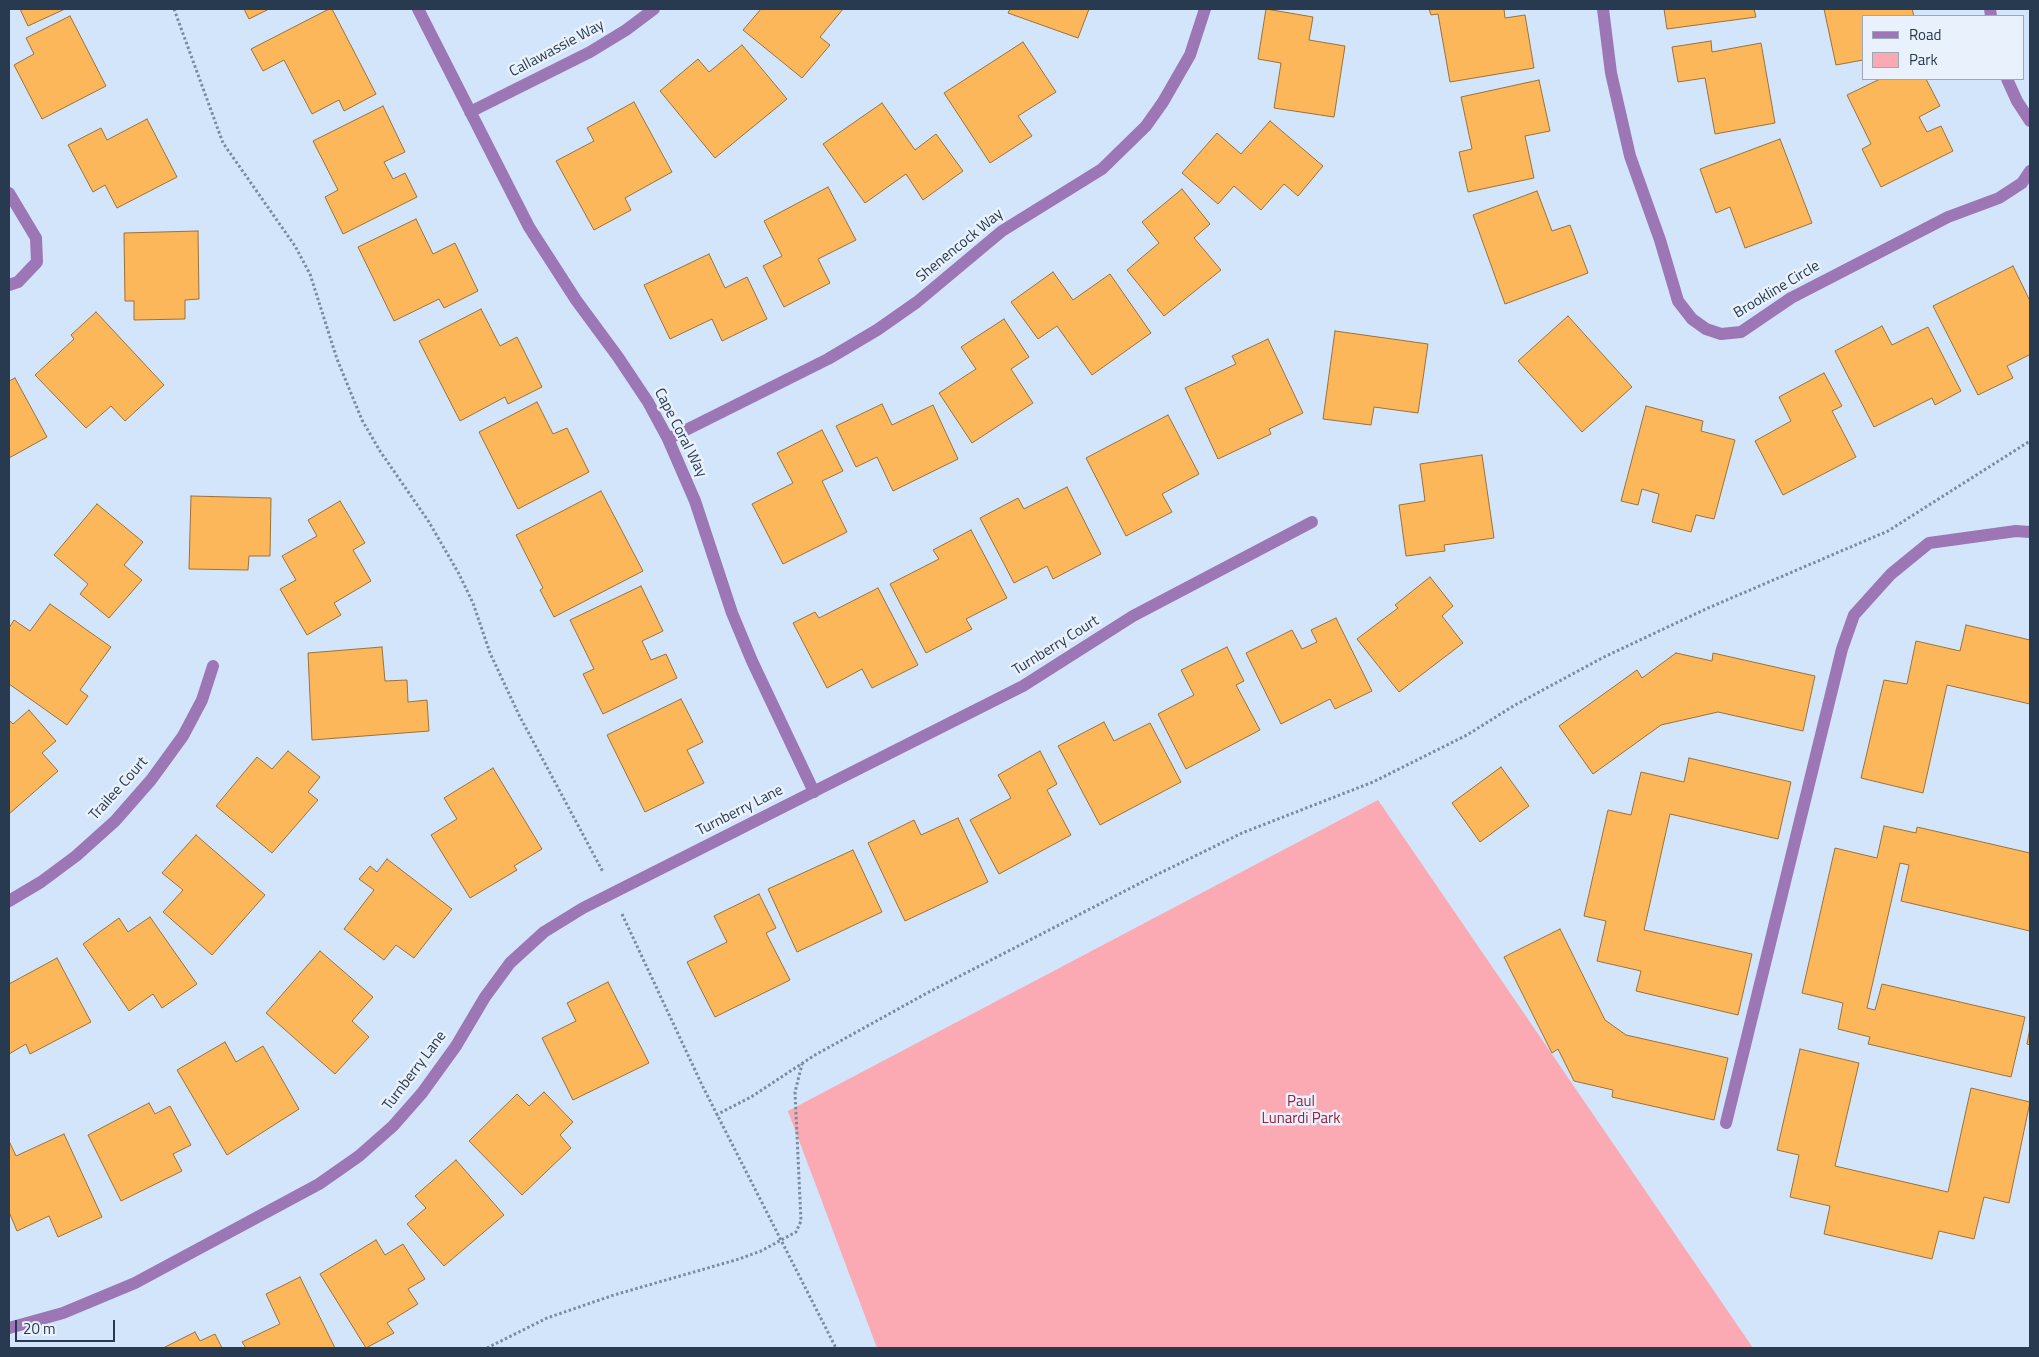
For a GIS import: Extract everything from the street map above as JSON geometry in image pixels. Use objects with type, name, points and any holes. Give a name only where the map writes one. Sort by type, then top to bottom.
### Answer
[{"type":"street","name":"Cape Coral Way","points":[[418,9],[525,220],[549,261],[648,402],[668,439],[695,501],[732,613],[752,662],[814,792]]},
{"type":"street","name":"Callawassie Way","points":[[470,112],[590,52],[626,30],[654,9]]},
{"type":"street","name":"Shenencock Way","points":[[668,439],[828,358],[877,330],[917,302],[1002,230],[1040,206],[1068,192],[1102,169],[1146,126],[1163,102],[1190,55],[1205,9]]},
{"type":"street","name":"Brookline Circle","points":[[1603,9],[1612,83],[1630,156],[1660,240],[1678,301],[1692,319],[1706,329],[1721,334],[1741,332],[1791,298],[1948,217],[1999,198],[2022,182],[2030,171]]},
{"type":"street","points":[[2007,80],[2016,101],[2030,121]]},
{"type":"street","points":[[9,193],[36,238],[37,262],[18,282],[9,285]]},
{"type":"street","name":"Turnberry Court","points":[[814,792],[1023,686],[1133,616],[1312,522]]},
{"type":"street","points":[[1726,1123],[1840,658],[1854,615],[1891,574],[1929,543],[2016,531],[2030,532]]},
{"type":"street","name":"Trailee Court","points":[[9,901],[41,882],[76,856],[127,808],[151,780],[183,736],[202,700],[213,666]]},
{"type":"street","name":"Turnberry Lane","points":[[9,1328],[63,1313],[135,1283],[319,1184],[359,1156],[393,1126],[422,1093],[456,1046],[484,997],[510,963],[544,932],[583,908],[814,792]]},
{"type":"path","points":[[174,9],[223,143],[295,246],[310,274],[343,374],[362,420],[380,451],[429,522],[459,574],[473,603],[490,652],[519,715],[601,868],[716,1115],[836,1348]]},
{"type":"path","points":[[716,1115],[751,1097],[802,1064],[1031,938],[1242,833],[1373,782],[1467,735],[1515,705],[1604,657],[1708,608],[1888,531],[2030,441]]},
{"type":"path","points":[[487,1348],[548,1318],[614,1295],[739,1259],[761,1251],[796,1232],[801,1220],[795,1092],[802,1064]]},
{"type":"green space","name":"Paul Lunardi Park","points":[[1378,800],[1753,1348],[877,1348],[788,1111]]},
{"type":"building","points":[[20,9],[65,9],[28,26]]},
{"type":"building","points":[[244,9],[269,9],[249,19]]},
{"type":"building","points":[[332,9],[376,94],[344,111],[339,100],[312,114],[284,60],[263,71],[251,49]]},
{"type":"building","points":[[761,9],[843,9],[820,37],[830,45],[802,78],[743,30]]},
{"type":"building","points":[[1010,9],[1089,9],[1078,38],[1008,13]]},
{"type":"building","points":[[1266,9],[1313,17],[1309,40],[1345,46],[1334,117],[1274,108],[1281,63],[1258,59]]},
{"type":"building","points":[[1429,9],[1504,9],[1505,18],[1525,15],[1534,68],[1450,82],[1438,14],[1431,15]]},
{"type":"building","points":[[1664,9],[1754,9],[1756,17],[1667,29]]},
{"type":"building","points":[[1824,9],[1912,9],[1914,15],[1862,15],[1862,60],[1836,65]]},
{"type":"building","points":[[70,16],[106,86],[42,119],[14,65],[34,54],[26,38]]},
{"type":"building","points":[[1711,41],[1712,52],[1761,43],[1775,123],[1715,134],[1705,78],[1678,82],[1672,47]]},
{"type":"building","points":[[1023,42],[1056,92],[1018,116],[1032,136],[990,163],[944,93]]},
{"type":"building","points":[[742,45],[787,99],[715,158],[660,91],[698,59],[709,72]]},
{"type":"building","points":[[1539,80],[1550,131],[1525,136],[1534,178],[1468,192],[1459,152],[1472,149],[1461,97]]},
{"type":"building","points":[[1878,80],[1927,80],[1940,106],[1919,117],[1927,132],[1941,126],[1953,151],[1881,187],[1862,149],[1871,144],[1847,95]]},
{"type":"building","points":[[634,102],[672,172],[625,198],[631,210],[594,230],[556,161],[594,141],[587,128]]},
{"type":"building","points":[[882,103],[915,150],[936,134],[963,171],[923,200],[906,174],[865,203],[823,144]]},
{"type":"building","points":[[383,106],[405,152],[384,162],[393,179],[405,173],[417,197],[343,234],[325,197],[338,190],[313,141]]},
{"type":"building","points":[[147,119],[177,177],[117,208],[105,185],[93,192],[68,145],[101,128],[107,140]]},
{"type":"building","points":[[1270,121],[1323,166],[1298,196],[1284,184],[1261,210],[1234,186],[1218,204],[1182,173],[1217,133],[1241,154]]},
{"type":"building","points":[[1780,139],[1812,223],[1745,248],[1730,207],[1716,213],[1700,169]]},
{"type":"building","points":[[828,187],[856,240],[818,259],[830,283],[784,307],[763,266],[782,256],[764,221]]},
{"type":"building","points":[[1182,189],[1210,224],[1194,238],[1221,270],[1164,316],[1127,270],[1159,243],[1142,222]]},
{"type":"building","points":[[1537,191],[1552,231],[1570,225],[1588,273],[1505,304],[1473,215]]},
{"type":"building","points":[[416,219],[433,254],[455,243],[478,291],[444,308],[439,299],[394,321],[358,247]]},
{"type":"building","points":[[198,231],[199,299],[185,300],[185,319],[134,320],[134,301],[125,301],[124,233]]},
{"type":"building","points":[[709,254],[725,288],[747,277],[767,319],[722,341],[712,319],[670,339],[644,285]]},
{"type":"building","points":[[2013,266],[2030,301],[2030,357],[2029,355],[2007,366],[2013,378],[1978,395],[1933,306]]},
{"type":"building","points":[[1053,272],[1073,300],[1110,274],[1151,333],[1092,375],[1057,326],[1038,339],[1011,302]]},
{"type":"building","points":[[481,309],[500,346],[517,337],[542,387],[508,404],[505,397],[460,421],[419,341]]},
{"type":"building","points":[[96,312],[164,385],[125,421],[111,406],[86,428],[35,375],[74,339],[71,335]]},
{"type":"building","points":[[1568,316],[1632,387],[1582,432],[1518,361]]},
{"type":"building","points":[[1004,319],[1029,357],[1011,369],[1033,403],[972,443],[939,393],[976,369],[961,347]]},
{"type":"building","points":[[1882,326],[1892,345],[1928,327],[1961,391],[1935,405],[1932,398],[1874,427],[1835,351]]},
{"type":"building","points":[[1335,331],[1428,344],[1418,413],[1374,407],[1371,425],[1323,419]]},
{"type":"building","points":[[1268,339],[1303,413],[1269,429],[1271,434],[1218,459],[1185,388],[1236,364],[1232,356]]},
{"type":"building","points":[[1824,373],[1842,406],[1832,411],[1856,457],[1783,495],[1755,441],[1791,421],[1779,397]]},
{"type":"building","points":[[15,378],[47,437],[9,458],[9,381]]},
{"type":"building","points":[[537,402],[553,434],[567,428],[589,472],[518,509],[479,432]]},
{"type":"building","points":[[882,404],[892,425],[933,405],[958,459],[893,491],[877,457],[856,467],[836,426]]},
{"type":"building","points":[[1646,406],[1703,421],[1701,431],[1735,440],[1714,519],[1696,515],[1691,532],[1652,522],[1659,494],[1642,489],[1638,505],[1621,501]]},
{"type":"building","points":[[1168,415],[1199,474],[1162,494],[1172,512],[1126,536],[1086,458]]},
{"type":"building","points":[[822,430],[843,471],[822,481],[847,532],[783,564],[752,504],[793,483],[777,453]]},
{"type":"building","points":[[1482,455],[1494,538],[1444,545],[1445,551],[1406,556],[1399,505],[1425,501],[1420,464]]},
{"type":"building","points":[[1067,487],[1101,554],[1053,579],[1047,566],[1014,583],[980,518],[1018,498],[1024,509]]},
{"type":"building","points":[[601,491],[643,571],[554,617],[540,590],[543,588],[516,535]]},
{"type":"building","points":[[191,496],[271,498],[270,556],[249,556],[248,570],[189,569]]},
{"type":"building","points":[[340,501],[365,543],[353,550],[371,581],[334,603],[341,615],[307,635],[280,589],[296,580],[282,556],[317,536],[308,520]]},
{"type":"building","points":[[97,504],[143,542],[124,565],[142,580],[109,618],[80,594],[88,584],[54,555]]},
{"type":"building","points":[[971,530],[1007,598],[966,619],[972,629],[926,653],[890,584],[939,559],[933,550]]},
{"type":"building","points":[[1430,577],[1453,606],[1442,616],[1463,643],[1399,692],[1357,639],[1398,608],[1395,605]]},
{"type":"building","points":[[641,586],[663,631],[642,641],[651,660],[666,654],[677,678],[603,714],[583,674],[594,669],[570,620]]},
{"type":"building","points":[[878,588],[918,665],[872,688],[862,669],[827,688],[793,623],[815,612],[819,618]]},
{"type":"building","points":[[50,604],[111,647],[80,690],[88,696],[67,725],[9,684],[9,628],[14,620],[30,631]]},
{"type":"building","points":[[1336,618],[1372,691],[1335,709],[1330,699],[1281,724],[1246,653],[1292,630],[1302,649],[1317,642],[1311,630]]},
{"type":"building","points":[[1966,625],[2030,640],[2030,704],[1947,685],[1923,793],[1861,778],[1884,680],[1907,684],[1916,641],[1960,651]]},
{"type":"building","points":[[382,647],[385,681],[407,680],[408,702],[427,700],[429,731],[312,740],[308,653]]},
{"type":"building","points":[[1227,647],[1244,681],[1236,685],[1260,730],[1186,769],[1158,714],[1194,695],[1181,670]]},
{"type":"building","points":[[1676,653],[1712,661],[1713,653],[1815,676],[1803,731],[1718,712],[1661,725],[1593,774],[1559,726],[1637,670],[1642,678]]},
{"type":"building","points":[[681,699],[703,742],[687,750],[704,783],[645,812],[607,735]]},
{"type":"building","points":[[29,710],[56,741],[42,753],[58,771],[9,814],[9,720],[13,724]]},
{"type":"building","points":[[1104,722],[1114,741],[1150,723],[1181,782],[1100,825],[1058,746]]},
{"type":"building","points":[[288,751],[320,777],[308,792],[318,800],[272,853],[216,806],[257,757],[272,769]]},
{"type":"building","points":[[1040,751],[1057,784],[1047,790],[1071,835],[999,874],[970,820],[1011,798],[998,775]]},
{"type":"building","points":[[1689,758],[1791,782],[1778,839],[1670,814],[1644,930],[1752,954],[1738,1015],[1636,991],[1641,971],[1597,961],[1606,921],[1584,916],[1608,810],[1631,815],[1641,772],[1684,782]]},
{"type":"building","points":[[1501,767],[1529,806],[1480,842],[1452,803]]},
{"type":"building","points":[[493,768],[542,849],[514,866],[517,870],[470,898],[431,835],[457,819],[444,798]]},
{"type":"building","points":[[958,818],[988,882],[905,921],[868,843],[914,820],[921,835]]},
{"type":"building","points":[[1884,826],[1916,833],[1917,827],[2030,853],[2030,931],[1901,901],[1909,865],[1900,863],[1867,1008],[1875,1010],[1882,984],[2025,1017],[2011,1077],[1868,1044],[1870,1037],[1838,1029],[1843,1003],[1802,993],[1835,848],[1877,858]]},
{"type":"building","points":[[196,835],[265,895],[212,955],[163,912],[183,890],[162,873]]},
{"type":"building","points":[[853,850],[882,912],[797,952],[768,889]]},
{"type":"building","points":[[387,859],[452,909],[414,958],[396,945],[384,960],[344,929],[374,890],[359,879],[370,866],[377,872]]},
{"type":"building","points":[[759,894],[776,928],[766,933],[790,980],[715,1017],[687,962],[727,942],[714,916]]},
{"type":"building","points":[[150,917],[197,984],[162,1008],[153,994],[129,1011],[83,944],[119,918],[128,932]]},
{"type":"building","points":[[1560,929],[1605,1020],[1626,1035],[1728,1058],[1714,1120],[1612,1097],[1613,1090],[1574,1081],[1558,1049],[1552,1053],[1504,957]]},
{"type":"building","points":[[320,951],[373,997],[352,1021],[369,1037],[335,1074],[266,1013]]},
{"type":"building","points":[[57,958],[91,1022],[30,1054],[26,1044],[9,1054],[9,984]]},
{"type":"building","points":[[608,982],[649,1063],[573,1100],[542,1038],[576,1021],[567,1003]]},
{"type":"building","points":[[2030,1028],[2030,1045],[2027,1044]]},
{"type":"building","points":[[225,1042],[236,1062],[263,1046],[299,1109],[227,1155],[177,1070]]},
{"type":"building","points":[[1800,1049],[1859,1063],[1835,1166],[1948,1192],[1971,1088],[2030,1102],[2009,1203],[1984,1197],[1974,1239],[1939,1231],[1932,1259],[1824,1234],[1830,1206],[1790,1197],[1799,1155],[1777,1150]]},
{"type":"building","points":[[544,1092],[573,1122],[560,1135],[571,1148],[522,1195],[469,1141],[517,1094],[529,1106]]},
{"type":"building","points":[[149,1103],[155,1114],[170,1106],[191,1145],[173,1154],[182,1171],[121,1201],[88,1135]]},
{"type":"building","points":[[64,1134],[102,1217],[58,1237],[49,1216],[17,1231],[9,1212],[9,1141],[16,1156]]},
{"type":"building","points":[[456,1160],[504,1215],[444,1266],[407,1224],[426,1208],[415,1196]]},
{"type":"building","points":[[376,1240],[385,1255],[403,1244],[425,1279],[408,1289],[418,1304],[387,1323],[394,1333],[366,1348],[320,1274]]},
{"type":"building","points":[[300,1277],[335,1348],[246,1348],[242,1342],[280,1324],[266,1294]]},
{"type":"building","points":[[195,1332],[200,1341],[215,1334],[222,1348],[163,1348]]}]
